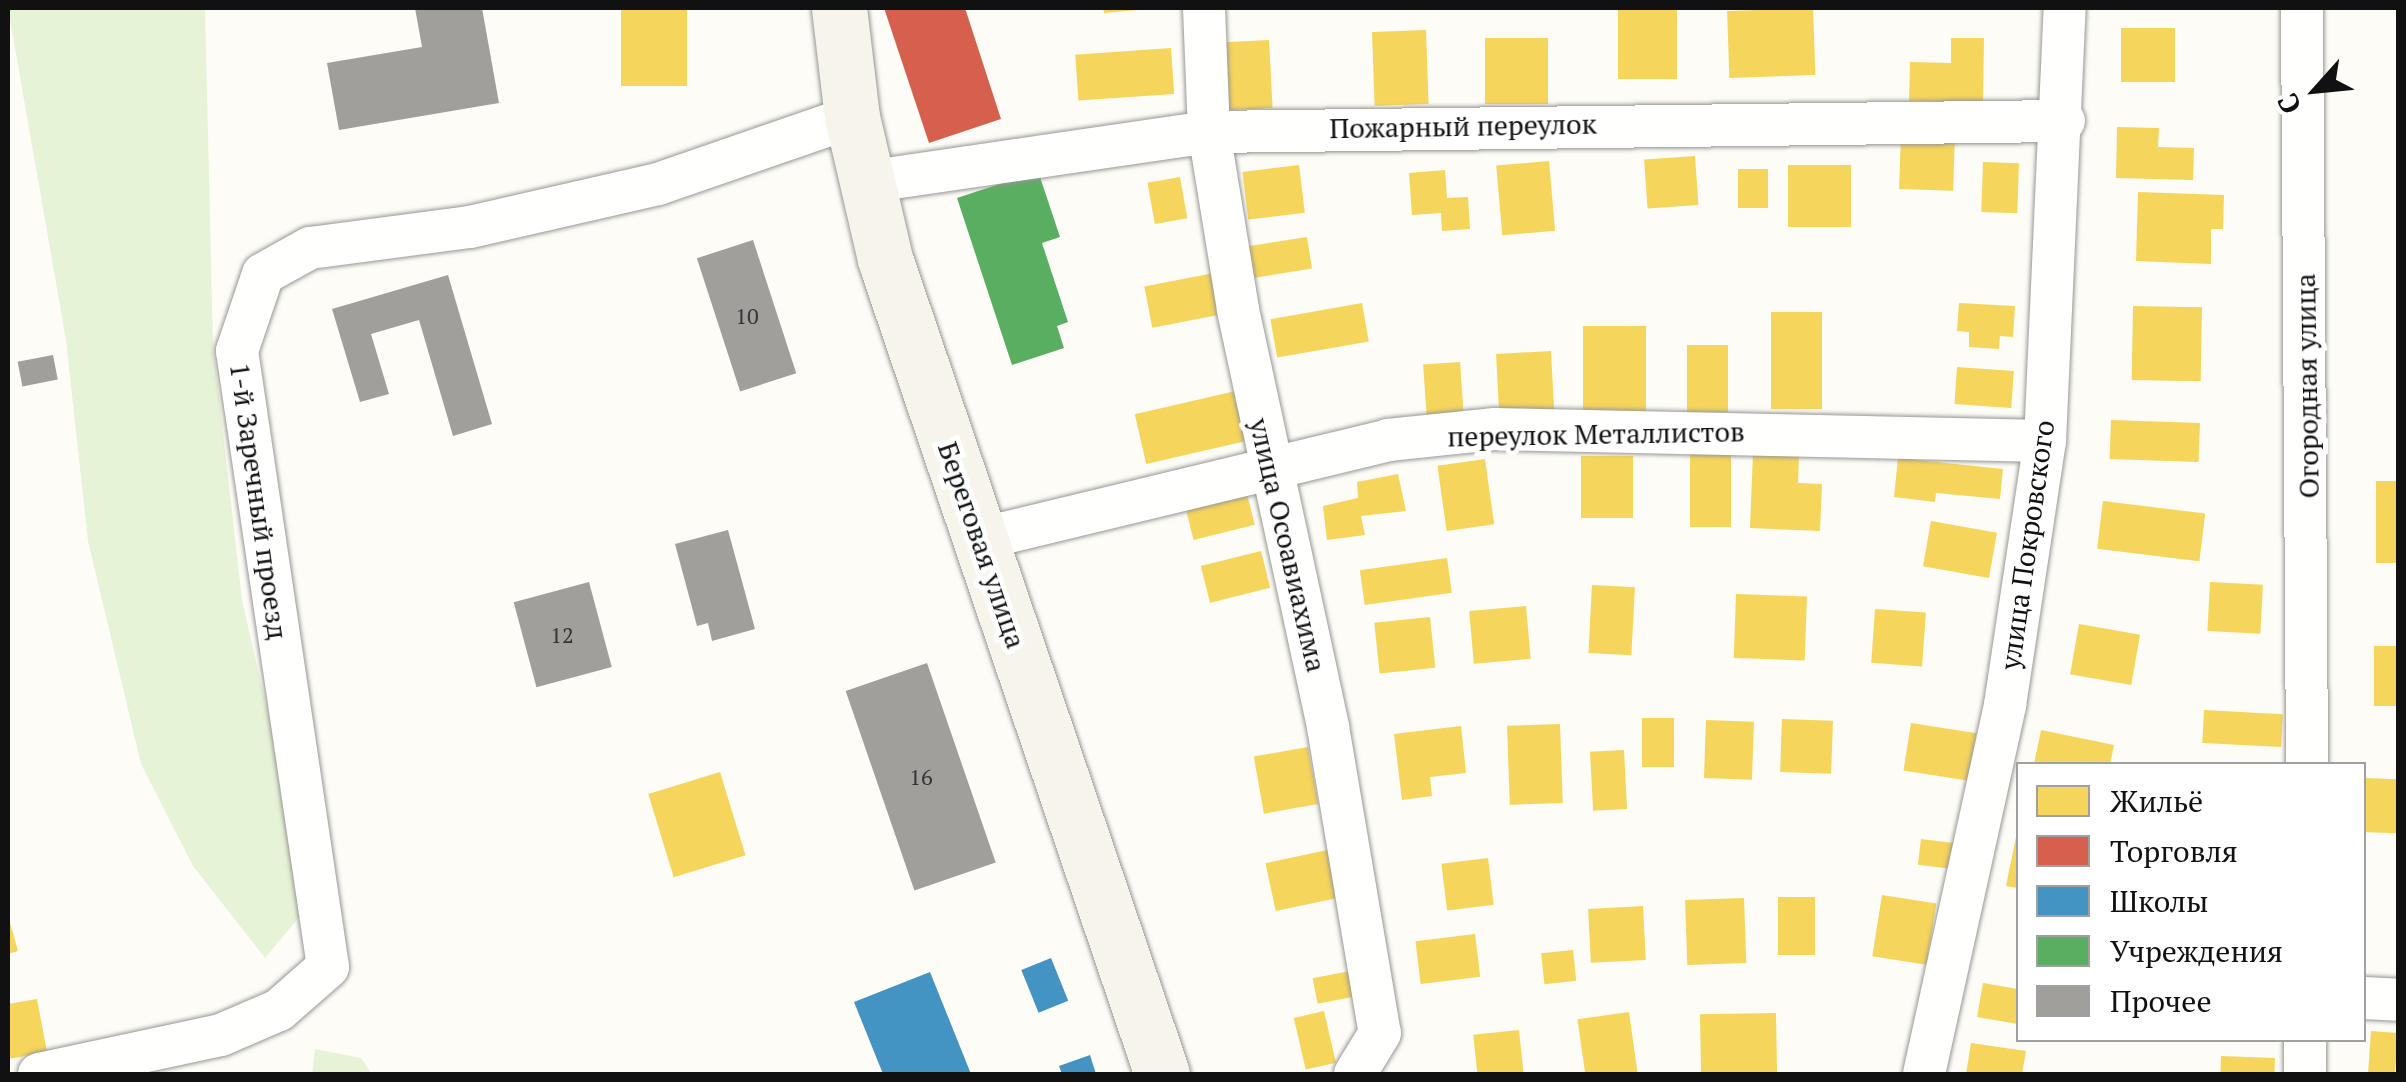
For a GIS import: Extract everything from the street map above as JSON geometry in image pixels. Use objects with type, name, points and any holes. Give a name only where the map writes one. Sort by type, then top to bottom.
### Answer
[{"type":"main road","name":"Береговая улица","points":[[839,8],[852,118],[885,259],[1162,1074]]},
{"type":"street","name":"улица Осоавиахима","points":[[1204,8],[1210,132],[1268,466],[1328,727],[1380,1033],[1355,1074]]},
{"type":"street","name":"улица Покровского","points":[[1924,1074],[2004,705],[2045,441],[2064,121],[2065,8]]},
{"type":"street","name":"Огородная улица","points":[[2302,8],[2307,762]]},
{"type":"street","name":"1-й Заречный проезд","points":[[40,1074],[221,1036],[279,1010],[328,967],[237,351],[263,274],[310,248],[470,227],[658,184],[852,118]]},
{"type":"street","name":"Пожарный переулок","points":[[866,182],[1210,132],[2064,121]]},
{"type":"street","name":"переулок Металлистов","points":[[980,538],[1388,440],[1495,429],[2045,441]]},
{"type":"street","points":[[2366,998],[2398,1000]]},
{"type":"street","points":[[2304,1074],[2305,1042]]},
{"type":"green space","points":[[8,8],[205,8],[213,344],[242,600],[282,775],[300,916],[265,958],[193,866],[141,764],[88,541],[66,340]]},
{"type":"green space","points":[[315,1049],[361,1058],[372,1074],[312,1074]]},
{"type":"building: Жильё","points":[[621,8],[687,8],[687,86],[621,86]]},
{"type":"building: Жильё","points":[[1103,8],[1138,8],[1138,10],[1104,13]]},
{"type":"building: Жильё","points":[[1618,8],[1677,8],[1677,79],[1618,79]]},
{"type":"building: Жильё","points":[[1813,8],[1815,75],[1729,78],[1727,11]]},
{"type":"building: Жильё","points":[[2121,28],[2175,28],[2175,82],[2121,82]]},
{"type":"building: Жильё","points":[[1426,30],[1429,104],[1375,106],[1372,32]]},
{"type":"building: Жильё","points":[[1485,38],[1548,38],[1548,104],[1485,104]]},
{"type":"building: Жильё","points":[[1951,38],[1984,38],[1983,102],[1909,101],[1910,62],[1951,63]]},
{"type":"building: Жильё","points":[[1269,40],[1273,108],[1228,110],[1224,42]]},
{"type":"building: Жильё","points":[[1171,48],[1174,94],[1078,101],[1075,55]]},
{"type":"building: Жильё","points":[[2117,127],[2159,128],[2158,147],[2194,148],[2193,180],[2116,178]]},
{"type":"building: Жильё","points":[[1901,134],[1955,136],[1953,191],[1899,189]]},
{"type":"building: Жильё","points":[[1695,156],[1698,205],[1648,208],[1644,160]]},
{"type":"building: Жильё","points":[[1549,161],[1555,231],[1502,235],[1496,166]]},
{"type":"building: Жильё","points":[[1983,162],[2019,163],[2017,213],[1981,212]]},
{"type":"building: Жильё","points":[[1299,165],[1305,213],[1248,220],[1242,172]]},
{"type":"building: Жильё","points":[[1788,165],[1851,165],[1851,227],[1788,227]]},
{"type":"building: Жильё","points":[[1738,169],[1768,169],[1768,208],[1738,208]]},
{"type":"building: Жильё","points":[[1445,170],[1447,198],[1468,197],[1470,229],[1442,231],[1441,213],[1412,215],[1409,173]]},
{"type":"building: Жильё","points":[[1180,177],[1187,218],[1155,224],[1148,183]]},
{"type":"building: Жильё","points":[[2138,192],[2224,195],[2223,229],[2211,229],[2211,264],[2136,261]]},
{"type":"building: Жильё","points":[[1307,237],[1312,269],[1252,278],[1247,247]]},
{"type":"building: Жильё","points":[[1214,273],[1222,314],[1152,328],[1144,287]]},
{"type":"building: Жильё","points":[[1362,303],[1369,341],[1277,358],[1270,319]]},
{"type":"building: Жильё","points":[[1959,303],[2015,306],[2013,337],[2000,336],[1999,349],[1969,347],[1969,332],[1957,331]]},
{"type":"building: Жильё","points":[[2133,306],[2202,307],[2201,381],[2132,380]]},
{"type":"building: Жильё","points":[[1771,312],[1822,312],[1822,409],[1771,409]]},
{"type":"building: Жильё","points":[[1583,326],[1646,326],[1646,412],[1583,412]]},
{"type":"building: Жильё","points":[[1687,345],[1728,345],[1728,412],[1687,412]]},
{"type":"building: Жильё","points":[[1551,351],[1555,418],[1500,421],[1496,354]]},
{"type":"building: Жильё","points":[[1460,362],[1464,417],[1427,419],[1423,365]]},
{"type":"building: Жильё","points":[[1957,367],[2014,371],[2011,408],[1954,404]]},
{"type":"building: Жильё","points":[[1240,390],[1251,440],[1146,464],[1135,414]]},
{"type":"building: Жильё","points":[[2111,420],[2200,423],[2199,462],[2110,459]]},
{"type":"building: Жильё","points":[[1690,446],[1731,446],[1731,527],[1690,527]]},
{"type":"building: Жильё","points":[[1753,453],[1799,455],[1798,483],[1822,484],[1820,531],[1750,528]]},
{"type":"building: Жильё","points":[[1581,456],[1633,456],[1633,518],[1581,518]]},
{"type":"building: Жильё","points":[[1898,458],[2003,469],[2000,499],[1936,493],[1935,502],[1894,497]]},
{"type":"building: Жильё","points":[[1485,459],[1494,524],[1447,531],[1437,466]]},
{"type":"building: Жильё","points":[[1398,474],[1406,511],[1361,516],[1365,535],[1327,540],[1323,506],[1358,498],[1357,482]]},
{"type":"building: Жильё","points":[[2376,481],[2398,481],[2398,563],[2376,563]]},
{"type":"building: Жильё","points":[[1245,486],[1255,525],[1194,540],[1184,501]]},
{"type":"building: Жильё","points":[[2103,501],[2205,514],[2199,561],[2097,549]]},
{"type":"building: Жильё","points":[[1931,521],[1997,533],[1989,578],[1923,566]]},
{"type":"building: Жильё","points":[[1261,551],[1270,588],[1210,603],[1201,566]]},
{"type":"building: Жильё","points":[[1447,558],[1452,593],[1365,605],[1360,570]]},
{"type":"building: Жильё","points":[[2210,582],[2263,585],[2260,634],[2207,631]]},
{"type":"building: Жильё","points":[[1592,585],[1635,587],[1631,655],[1588,653]]},
{"type":"building: Жильё","points":[[1736,594],[1807,596],[1805,660],[1734,658]]},
{"type":"building: Жильё","points":[[1526,606],[1531,659],[1474,664],[1469,611]]},
{"type":"building: Жильё","points":[[1875,609],[1926,613],[1922,666],[1871,663]]},
{"type":"building: Жильё","points":[[1430,617],[1435,668],[1380,674],[1374,623]]},
{"type":"building: Жильё","points":[[2079,624],[2140,635],[2131,685],[2070,674]]},
{"type":"building: Жильё","points":[[2374,646],[2398,646],[2398,706],[2374,706]]},
{"type":"building: Жильё","points":[[2204,710],[2283,714],[2281,747],[2202,743]]},
{"type":"building: Жильё","points":[[1642,718],[1674,718],[1674,767],[1642,767]]},
{"type":"building: Жильё","points":[[1782,719],[1833,721],[1831,774],[1780,772]]},
{"type":"building: Жильё","points":[[1706,720],[1754,722],[1752,780],[1704,778]]},
{"type":"building: Жильё","points":[[1911,723],[1976,733],[1969,781],[1903,770]]},
{"type":"building: Жильё","points":[[1560,724],[1563,803],[1510,805],[1507,726]]},
{"type":"building: Жильё","points":[[1461,726],[1466,773],[1430,777],[1432,796],[1402,800],[1394,734]]},
{"type":"building: Жильё","points":[[2041,730],[2114,745],[2110,762],[2034,762]]},
{"type":"building: Жильё","points":[[1308,747],[1318,804],[1264,814],[1254,757]]},
{"type":"building: Жильё","points":[[1624,750],[1627,809],[1593,811],[1590,752]]},
{"type":"building: Жильё","points":[[720,772],[745,855],[674,877],[648,794]]},
{"type":"building: Жильё","points":[[2366,778],[2398,779],[2396,833],[2366,832]]},
{"type":"building: Жильё","points":[[2016,837],[2016,888],[2006,886]]},
{"type":"building: Жильё","points":[[1921,839],[1954,843],[1951,869],[1918,865]]},
{"type":"building: Жильё","points":[[1332,849],[1342,897],[1276,911],[1265,863]]},
{"type":"building: Жильё","points":[[1488,858],[1494,905],[1447,910],[1441,864]]},
{"type":"building: Жильё","points":[[1882,895],[1936,904],[1927,965],[1872,956]]},
{"type":"building: Жильё","points":[[1778,897],[1815,897],[1815,955],[1778,955]]},
{"type":"building: Жильё","points":[[1744,898],[1746,963],[1687,965],[1685,900]]},
{"type":"building: Жильё","points":[[1643,906],[1646,960],[1591,963],[1588,909]]},
{"type":"building: Жильё","points":[[8,916],[18,951],[8,954]]},
{"type":"building: Жильё","points":[[1475,934],[1480,977],[1421,984],[1415,941]]},
{"type":"building: Жильё","points":[[1573,950],[1576,981],[1544,984],[1541,953]]},
{"type":"building: Жильё","points":[[1350,971],[1355,997],[1318,1004],[1313,978]]},
{"type":"building: Жильё","points":[[1983,983],[2016,989],[2016,1024],[1977,1017]]},
{"type":"building: Жильё","points":[[37,999],[47,1052],[8,1059],[8,1004]]},
{"type":"building: Жильё","points":[[1324,1011],[1336,1063],[1306,1070],[1294,1018]]},
{"type":"building: Жильё","points":[[1629,1012],[1638,1074],[1585,1074],[1578,1019]]},
{"type":"building: Жильё","points":[[1776,1013],[1777,1074],[1701,1074],[1700,1014]]},
{"type":"building: Жильё","points":[[1519,1030],[1524,1074],[1477,1074],[1473,1035]]},
{"type":"building: Жильё","points":[[2371,1031],[2398,1033],[2395,1074],[2368,1074]]},
{"type":"building: Жильё","points":[[1971,1043],[2026,1051],[2022,1074],[1966,1074]]},
{"type":"building: Жильё","points":[[2221,1056],[2275,1058],[2274,1074],[2220,1074]]},
{"type":"building: Торговля","points":[[884,8],[965,8],[1001,119],[929,143]]},
{"type":"building: Школы","points":[[1051,958],[1068,1001],[1039,1013],[1021,970]]},
{"type":"building: Школы","points":[[930,972],[971,1074],[883,1074],[854,1002]]},
{"type":"building: Школы","points":[[1090,1055],[1096,1074],[1062,1074],[1059,1066]]},
{"type":"building: Учреждения","points":[[1038,171],[1060,237],[1042,243],[1068,322],[1057,326],[1064,348],[1012,365],[957,198]]},
{"type":"building: Прочее","points":[[415,8],[482,8],[499,103],[339,130],[327,63],[422,47]]},
{"type":"building: Прочее","points":[[753,240],[796,373],[740,391],[697,258]]},
{"type":"building: Прочее","points":[[448,275],[492,424],[453,436],[419,320],[371,334],[389,394],[360,402],[332,309]]},
{"type":"building: Прочее","points":[[53,355],[58,380],[22,386],[18,362]]},
{"type":"building: Прочее","points":[[728,530],[755,629],[712,641],[708,623],[697,626],[675,544]]},
{"type":"building: Прочее","points":[[589,582],[612,667],[536,687],[514,602]]},
{"type":"building: Прочее","points":[[927,663],[996,863],[914,891],[846,691]]}]
